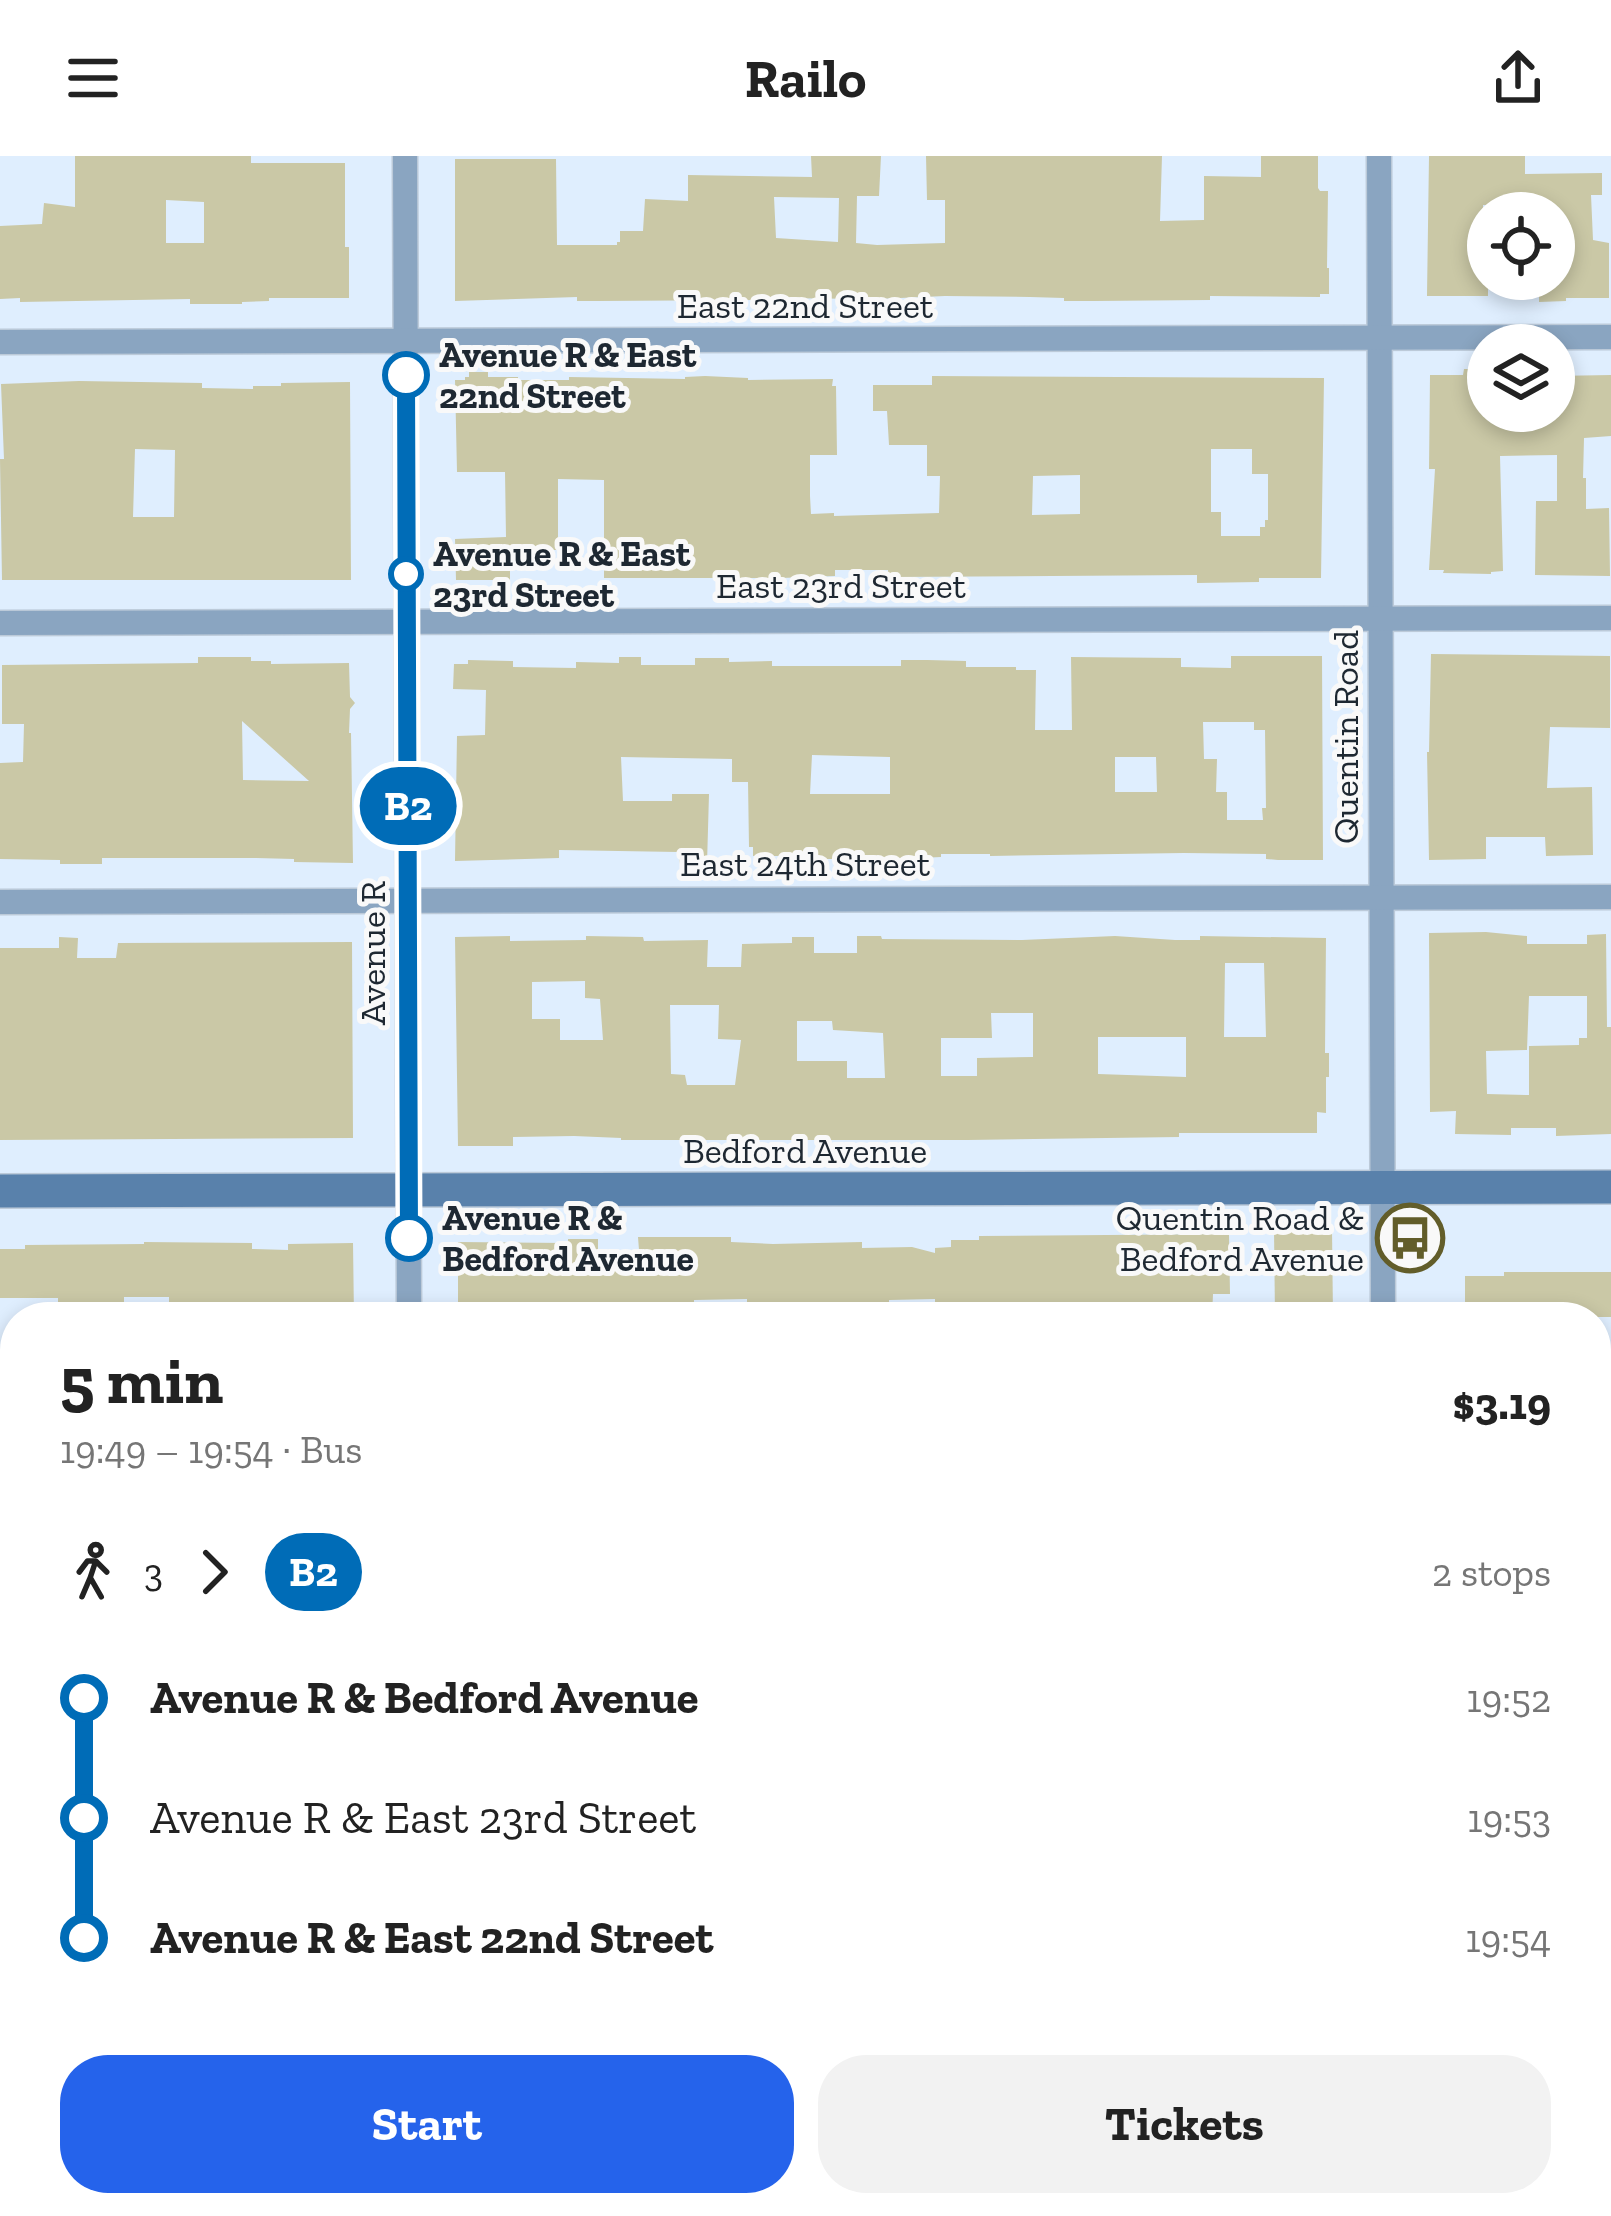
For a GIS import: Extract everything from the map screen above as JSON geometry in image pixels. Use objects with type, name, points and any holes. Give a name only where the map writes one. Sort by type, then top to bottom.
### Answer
[{"type":"main road","name":"Bedford Avenue","points":[[0,1191],[1611,1187]]},
{"type":"street","name":"Avenue R","points":[[405,156],[410,1302]]},
{"type":"street","name":"Quentin Road","points":[[1379,156],[1383,1302]]},
{"type":"street","name":"East 22nd Street","points":[[0,343],[1611,338]]},
{"type":"street","name":"East 23rd Street","points":[[0,623],[1611,618]]},
{"type":"street","name":"East 24th Street","points":[[0,902],[1611,897]]},
{"type":"building","points":[[75,156],[251,156],[251,163],[345,163],[349,298],[269,298],[242,304],[190,304],[190,299],[0,299],[0,226],[42,224],[44,203],[75,207]],"holes":[[[166,200],[204,202],[204,243],[166,243]]]},
{"type":"building","points":[[811,156],[881,156],[879,196],[857,196],[856,243],[945,243],[945,200],[927,200],[926,156],[1162,156],[1160,221],[1204,220],[1204,176],[1261,177],[1261,156],[1318,156],[1318,188],[1328,191],[1329,294],[1094,301],[945,296],[455,301],[455,159],[556,159],[557,245],[617,245],[620,231],[643,231],[645,199],[688,201],[688,175],[812,177]],"holes":[[[774,197],[839,198],[838,242],[776,238]]]},
{"type":"building","points":[[1429,156],[1525,156],[1525,174],[1602,173],[1602,195],[1591,195],[1593,240],[1609,243],[1609,298],[1575,298],[1575,192],[1467,192],[1467,296],[1427,296]]},
{"type":"building","points":[[1467,369],[1467,432],[1575,432],[1575,376],[1611,375],[1611,436],[1584,438],[1583,478],[1586,509],[1609,508],[1610,576],[1535,575],[1536,501],[1557,501],[1557,455],[1500,456],[1503,571],[1429,570],[1435,469],[1429,469],[1430,375],[1463,375]]},
{"type":"building","points":[[469,372],[488,372],[488,377],[518,380],[833,379],[837,455],[810,455],[810,496],[811,514],[834,516],[939,513],[940,476],[927,476],[927,445],[889,445],[887,411],[873,411],[873,385],[932,385],[932,376],[1324,378],[1321,578],[1197,583],[1197,575],[888,577],[888,570],[835,570],[835,576],[781,578],[604,578],[604,480],[558,479],[558,550],[518,550],[518,562],[510,562],[510,580],[456,580],[455,539],[506,537],[505,472],[457,472],[455,380],[469,377]],"holes":[[[1211,449],[1252,449],[1252,474],[1268,474],[1268,520],[1260,527],[1260,536],[1221,536],[1221,512],[1211,512]],[[1080,475],[1080,514],[1032,515],[1033,476]]]},
{"type":"building","points":[[350,382],[351,580],[2,580],[1,384],[202,383],[202,388],[253,389],[281,383]],"holes":[[[135,449],[175,450],[174,517],[133,517]]]},
{"type":"building","points":[[1431,654],[1610,656],[1610,728],[1550,727],[1547,788],[1592,787],[1593,855],[1546,856],[1545,837],[1486,837],[1486,859],[1429,860]]},
{"type":"building","points":[[1231,656],[1322,656],[1323,860],[1184,853],[941,854],[899,859],[753,856],[748,782],[732,782],[732,759],[621,757],[623,801],[672,801],[672,794],[709,794],[707,864],[680,864],[678,852],[559,850],[559,858],[455,861],[457,736],[485,735],[486,690],[453,689],[454,664],[468,664],[468,660],[513,661],[513,667],[576,668],[576,662],[619,663],[619,657],[641,657],[641,665],[695,665],[695,658],[729,658],[729,662],[772,661],[772,666],[901,666],[901,660],[927,660],[966,661],[966,667],[1016,667],[1036,670],[1035,730],[1072,730],[1071,657],[1181,658],[1181,667],[1231,668]],"holes":[[[1203,722],[1254,722],[1254,730],[1265,730],[1263,820],[1227,820],[1227,792],[1216,792],[1217,759],[1204,759]],[[812,755],[890,757],[890,794],[810,794]],[[1115,757],[1156,757],[1157,792],[1115,792]]]},
{"type":"building","points":[[198,657],[251,657],[251,661],[271,664],[349,663],[350,697],[355,703],[350,709],[349,733],[353,863],[102,858],[102,864],[60,864],[60,860],[0,859],[0,763],[23,762],[24,724],[2,724],[2,665],[198,663]],"holes":[[[242,721],[309,781],[243,780]]]},
{"type":"building","points":[[1429,933],[1527,936],[1527,944],[1587,944],[1587,935],[1606,934],[1611,1134],[1556,1136],[1556,1128],[1511,1128],[1511,1135],[1455,1134],[1456,1111],[1430,1112]],"holes":[[[1529,996],[1587,996],[1587,1038],[1579,1038],[1579,1045],[1529,1046],[1529,1095],[1487,1094],[1486,1051],[1527,1050]]]},
{"type":"building","points":[[857,936],[1326,938],[1326,1113],[1317,1112],[1317,1133],[967,1140],[574,1136],[513,1137],[513,1146],[458,1146],[455,937],[708,940],[707,967],[741,967],[742,944],[792,943],[792,937],[814,937],[814,953],[857,953]],"holes":[[[1225,963],[1264,963],[1266,1037],[1224,1037]],[[585,981],[585,998],[600,999],[603,1040],[560,1040],[560,1019],[532,1019],[532,982]],[[670,1005],[719,1005],[718,1039],[741,1040],[735,1085],[687,1085],[685,1075],[671,1074]],[[991,1013],[1033,1013],[1033,1057],[977,1058],[977,1076],[941,1076],[941,1038],[992,1038]],[[797,1021],[832,1021],[833,1030],[883,1033],[885,1078],[847,1078],[847,1061],[797,1061]],[[1098,1037],[1186,1037],[1186,1077],[1098,1074]]]},
{"type":"building","points":[[59,937],[78,938],[77,958],[116,958],[118,943],[352,942],[353,1138],[0,1140],[0,948],[59,948]]},
{"type":"building","points":[[1274,1229],[1332,1229],[1333,1302],[1275,1302]]},
{"type":"building","points":[[1229,1234],[1230,1294],[1213,1294],[1213,1302],[458,1302],[458,1242],[598,1239],[598,1251],[639,1250],[638,1237],[731,1237],[731,1242],[773,1244],[862,1242],[862,1248],[912,1247],[935,1253],[935,1248],[951,1247],[951,1240],[979,1240],[979,1236]]},
{"type":"building","points":[[252,1243],[252,1249],[288,1250],[288,1244],[353,1243],[354,1302],[0,1298],[0,1249]]},
{"type":"building","points":[[1504,1272],[1611,1272],[1611,1302],[1465,1302],[1465,1276],[1504,1276]]},
{"type":"bus line","name":"B2","points":[[406,375],[409,1238]]},
{"type":"place","name":"Avenue R & East 22nd Street","points":[[406,375]]},
{"type":"place","name":"Avenue R & East 23rd Street","points":[[406,574]]},
{"type":"place","name":"Avenue R & Bedford Avenue","points":[[409,1238]]},
{"type":"place","name":"Quentin Road & Bedford Avenue","points":[[1410,1238]]}]
